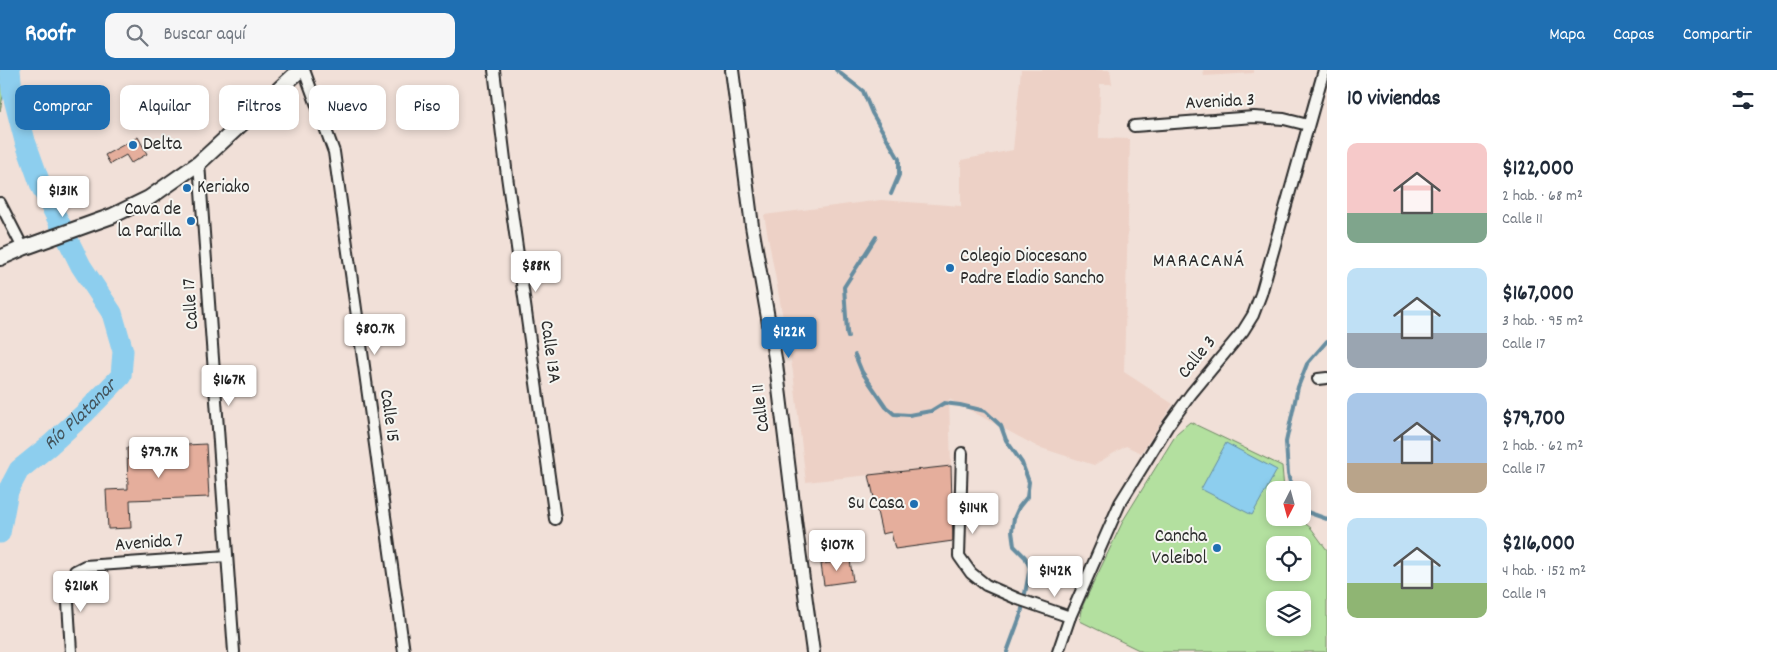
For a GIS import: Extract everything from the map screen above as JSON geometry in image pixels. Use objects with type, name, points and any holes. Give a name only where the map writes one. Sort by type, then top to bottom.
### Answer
[{"type":"main road","points":[[0,258],[112,216],[149,198],[199,163],[302,70]]},
{"type":"street","name":"Calle 15","points":[[302,70],[334,152],[404,652]]},
{"type":"street","name":"Calle 13A","points":[[494,70],[555,519]]},
{"type":"street","name":"Calle 11","points":[[732,70],[752,226],[776,364],[813,652]]},
{"type":"street","name":"Calle 3","points":[[1058,652],[1070,616],[1120,503],[1153,448],[1191,394],[1243,331],[1253,315],[1261,294],[1324,70]]},
{"type":"street","name":"Avenida 3","points":[[1134,126],[1254,117],[1284,119],[1308,124]]},
{"type":"street","name":"Calle 17","points":[[199,163],[234,652]]},
{"type":"street","points":[[0,203],[23,248]]},
{"type":"street","points":[[962,453],[960,556],[971,573],[986,585],[1018,599],[1070,616]]},
{"type":"street","name":"Avenida 7","points":[[71,652],[67,586],[75,571],[85,566],[227,556]]},
{"type":"shaded area","name":"Colegio Diocesano Padre Eladio Sancho","points":[[1021,70],[1110,70],[1112,84],[1100,84],[1099,138],[1130,139],[1124,372],[1173,404],[1141,453],[1126,446],[1094,465],[1038,447],[949,399],[951,466],[806,482],[793,372],[764,215],[881,200],[961,206],[961,160],[1013,150]]},
{"type":"shaded area","points":[[1203,70],[1254,70],[1254,73],[1204,76]]},
{"type":"green space","points":[[0,70],[8,70],[0,111]]},
{"type":"green space","points":[[1190,422],[1282,466],[1283,481],[1266,481],[1266,526],[1308,526],[1327,550],[1327,652],[1143,652],[1080,621],[1083,605],[1124,519],[1177,433]]},
{"type":"water","points":[[1226,443],[1277,470],[1271,481],[1266,481],[1266,490],[1252,515],[1201,489]]},
{"type":"building","name":"Delta","points":[[138,137],[147,154],[131,163],[126,155],[110,164],[105,155]]},
{"type":"building","points":[[206,444],[209,497],[130,500],[131,528],[108,529],[106,490],[128,489],[127,448]]},
{"type":"building","name":"Su Casa","points":[[951,466],[953,541],[895,549],[891,532],[882,534],[869,475]]},
{"type":"building","points":[[850,560],[853,581],[824,585],[821,564]]},
{"type":"waterway","name":"Río Platanar","points":[[0,533],[8,491],[19,470],[85,413],[121,376],[123,351],[112,313],[81,266],[41,186],[25,141],[12,91],[10,70]]},
{"type":"waterway","points":[[836,70],[863,91],[872,113],[899,159],[899,175],[891,194]]},
{"type":"waterway","points":[[848,337],[844,287],[876,237]]},
{"type":"waterway","points":[[1290,481],[1286,442],[1298,387],[1307,364],[1327,341]]},
{"type":"waterway","points":[[855,355],[862,372],[886,407],[894,414],[909,415],[931,411],[944,403],[985,411],[1001,426],[1006,440],[1022,463],[1029,482],[1027,497],[1019,507],[1014,518],[1012,531],[1014,546],[1025,557],[1030,568],[1021,614],[1007,652]]},
{"type":"waterway","points":[[1311,513],[1327,519]]},
{"type":"place","name":"Delta","points":[[133,145]]},
{"type":"place","name":"Keriako","points":[[187,188]]},
{"type":"place","name":"Cava de la Parilla","points":[[191,221]]},
{"type":"place","name":"Colegio Diocesano Padre Eladio Sancho","points":[[950,268]]},
{"type":"place","name":"Su Casa","points":[[914,504]]},
{"type":"place","name":"Cancha Voleibol","points":[[1217,548]]},
{"type":"district","name":"MARACANÁ","points":[[1199,262]]}]
